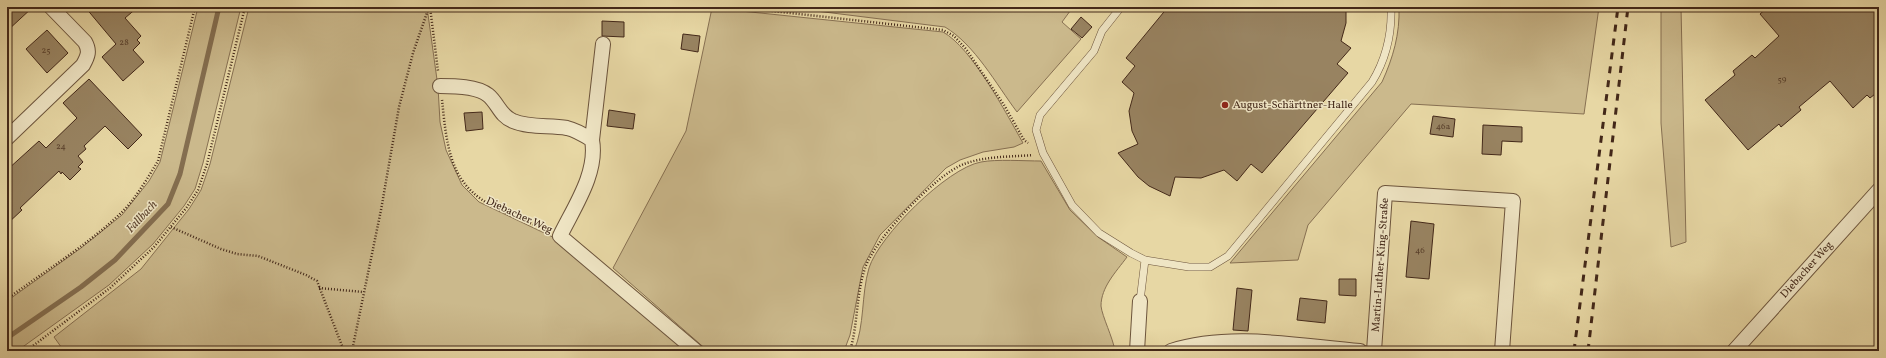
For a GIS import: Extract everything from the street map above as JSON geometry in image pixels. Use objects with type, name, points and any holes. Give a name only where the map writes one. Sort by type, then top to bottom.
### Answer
[{"type":"street","points":[[7,138],[83,65],[88,56],[89,48],[85,42],[51,7]]},
{"type":"street","name":"Diebacher Weg","points":[[603,44],[592,140],[594,151],[584,187],[560,236],[696,351]]},
{"type":"street","points":[[440,86],[477,90],[488,95],[505,117],[513,121],[524,124],[568,128],[592,140]]},
{"type":"street","name":"Diebacher Weg","points":[[1734,351],[1879,190]]},
{"type":"street","name":"Martin-Luther-King-Straße","points":[[1374,351],[1385,193],[1513,201],[1502,351]]},
{"type":"street","points":[[1137,351],[1140,301]]},
{"type":"street","points":[[1171,351],[1205,343],[1231,340],[1360,351]]},
{"type":"lane","points":[[1121,7],[1102,31],[1094,51],[1040,115],[1036,130],[1043,153],[1072,205],[1099,233],[1145,260],[1189,267],[1210,267],[1228,256],[1372,82],[1382,66],[1388,43],[1391,7]]},
{"type":"lane","points":[[1140,301],[1145,260]]},
{"type":"path","points":[[7,299],[79,247],[121,213],[148,179],[158,161],[196,7]]},
{"type":"path","points":[[26,351],[110,288],[154,247],[198,190],[207,164],[245,7]]},
{"type":"path","points":[[352,351],[381,210],[399,107],[413,53],[429,7]]},
{"type":"path","name":"Diebacher Weg","points":[[429,7],[449,147],[457,170],[465,185],[482,199],[500,209],[560,236]]},
{"type":"path","points":[[736,7],[943,30],[954,36],[966,49],[1004,105],[1024,140],[1043,153]]},
{"type":"path","points":[[850,351],[854,337],[860,291],[865,268],[882,237],[915,203],[947,174],[962,164],[981,159],[1043,153]]},
{"type":"path","points":[[171,226],[221,249],[237,254],[258,256],[306,275],[316,281],[344,351]]},
{"type":"path","points":[[319,288],[363,292]]},
{"type":"shaded area","points":[[198,7],[241,7],[203,163],[195,189],[184,206],[153,244],[109,285],[17,351],[7,351],[7,301],[81,248],[122,215],[149,181],[160,162]]},
{"type":"shaded area","points":[[249,7],[427,7],[438,87],[440,122],[446,150],[462,185],[479,202],[559,240],[691,351],[64,351],[54,337],[141,269],[189,209],[201,190],[210,164]]},
{"type":"shaded area","points":[[784,7],[1073,7],[1062,22],[1081,39],[1017,112],[975,54],[956,35],[945,27]]},
{"type":"shaded area","points":[[1399,7],[1599,7],[1584,114],[1411,104],[1308,225],[1298,260],[1230,263],[1382,82],[1395,46]]},
{"type":"shaded area","points":[[1661,7],[1681,7],[1686,242],[1671,247],[1661,123]]},
{"type":"shaded area","points":[[712,8],[943,32],[954,40],[977,66],[988,82],[1023,143],[1014,147],[983,152],[960,160],[946,168],[880,235],[863,267],[850,335],[844,351],[708,351],[613,268],[686,131]]},
{"type":"shaded area","points":[[1002,160],[1041,161],[1070,210],[1098,237],[1127,257],[1106,286],[1101,306],[1115,351],[854,351],[860,331],[869,268],[875,255],[886,239],[916,205],[951,177],[967,167],[981,162]]},
{"type":"building","points":[[7,7],[33,7],[7,31]]},
{"type":"building","points":[[85,7],[138,7],[125,18],[141,36],[137,40],[140,43],[133,50],[144,62],[123,81],[102,57],[116,44]]},
{"type":"building","name":"August-Schärttner-Halle","points":[[1168,7],[1346,7],[1346,23],[1341,41],[1351,48],[1337,64],[1348,73],[1262,173],[1251,164],[1237,181],[1224,170],[1201,178],[1175,177],[1170,196],[1149,186],[1138,177],[1118,153],[1138,144],[1132,131],[1129,111],[1134,93],[1122,82],[1135,66],[1126,58]]},
{"type":"building","points":[[1768,7],[1879,7],[1879,91],[1870,98],[1867,95],[1853,108],[1830,81],[1799,107],[1801,110],[1781,127],[1779,124],[1748,150],[1705,100],[1735,75],[1733,71],[1752,55],[1755,58],[1779,36],[1760,14]]},
{"type":"building","points":[[1081,17],[1092,27],[1082,38],[1071,29]]},
{"type":"building","points":[[602,21],[624,22],[624,37],[602,36]]},
{"type":"building","points":[[47,30],[68,53],[47,73],[26,49]]},
{"type":"building","points":[[683,34],[700,36],[698,52],[681,49]]},
{"type":"building","points":[[89,79],[142,135],[128,149],[105,126],[84,146],[86,149],[78,156],[83,162],[78,167],[81,169],[70,180],[59,171],[20,208],[22,210],[7,224],[7,170],[39,141],[46,148],[77,118],[63,103]]},
{"type":"building","points":[[609,110],[635,114],[633,129],[607,126]]},
{"type":"building","points":[[482,112],[483,129],[466,131],[464,113]]},
{"type":"building","points":[[1433,116],[1455,119],[1453,137],[1430,134]]},
{"type":"building","points":[[1483,125],[1522,127],[1522,142],[1502,141],[1501,155],[1482,154]]},
{"type":"building","points":[[1411,221],[1434,224],[1429,279],[1406,277]]},
{"type":"building","points":[[1339,279],[1356,279],[1356,296],[1339,295]]},
{"type":"building","points":[[1237,288],[1252,290],[1248,331],[1233,330]]},
{"type":"building","points":[[1300,298],[1327,301],[1325,323],[1297,320]]},
{"type":"waterway","name":"Fallbach","points":[[7,338],[81,287],[115,260],[168,204],[180,174],[219,7]]},
{"type":"railway","points":[[1574,351],[1618,7]]},
{"type":"railway","points":[[1588,351],[1628,7]]},
{"type":"place","name":"August-Schärttner-Halle","points":[[1225,105]]}]
